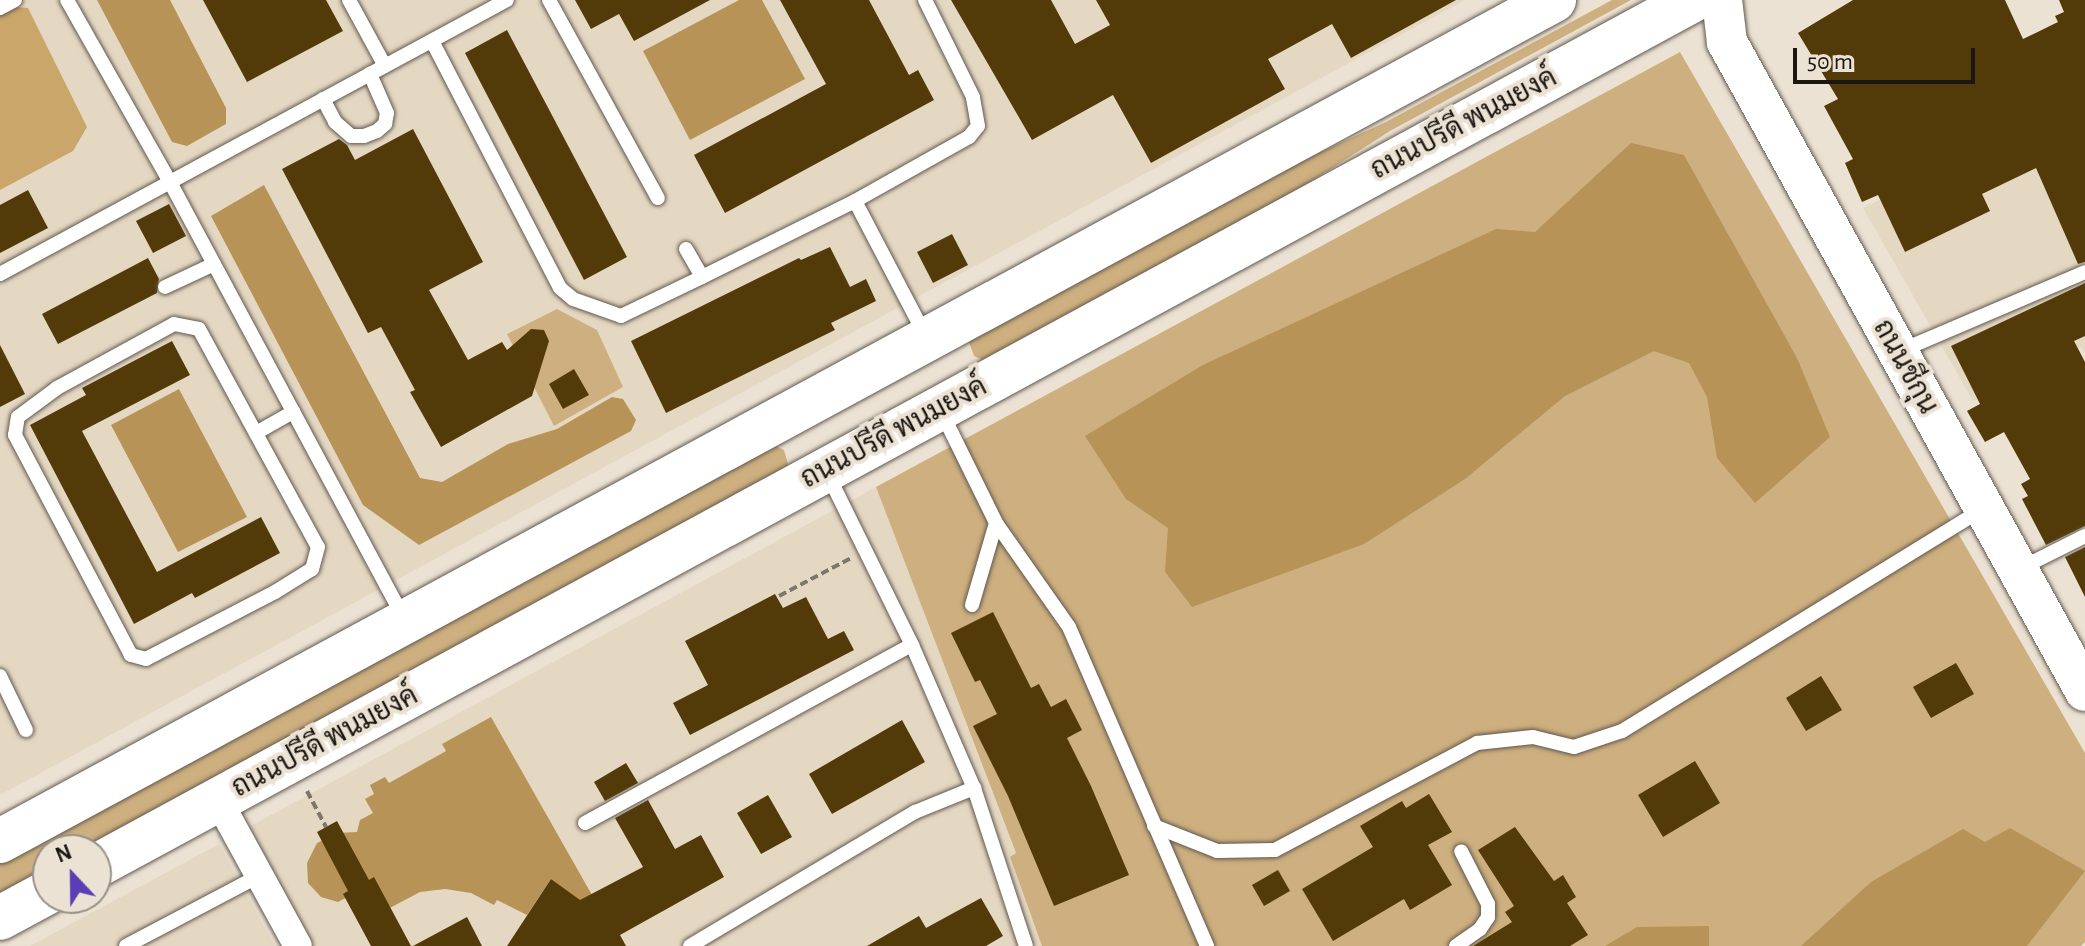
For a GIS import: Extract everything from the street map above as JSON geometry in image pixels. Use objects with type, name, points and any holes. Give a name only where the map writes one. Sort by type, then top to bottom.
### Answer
[{"type":"main road","points":[[0,841],[1554,0]]},
{"type":"main road","name":"ถนนชีกุน","points":[[1722,0],[1727,42],[2085,691]]},
{"type":"main road","points":[[1678,4],[1727,42]]},
{"type":"main road","name":"ถนนปรีดี พนมยงค์","points":[[112,857],[940,409],[1678,4]]},
{"type":"main road","points":[[939,332],[962,373],[982,386]]},
{"type":"main road","points":[[768,425],[789,440],[812,478]]},
{"type":"main road","points":[[0,918],[32,901]]},
{"type":"street","points":[[218,800],[298,946]]},
{"type":"lane","points":[[0,8],[15,0]]},
{"type":"lane","points":[[67,0],[170,182],[405,621]]},
{"type":"lane","points":[[349,0],[385,66]]},
{"type":"lane","points":[[0,274],[507,0]]},
{"type":"lane","points":[[549,0],[658,198]]},
{"type":"lane","points":[[432,41],[560,288],[573,299],[621,316],[855,201],[969,137],[978,126],[973,97],[925,0]]},
{"type":"lane","points":[[323,99],[335,122],[351,136],[364,136],[377,131],[385,124],[387,113],[370,74]]},
{"type":"lane","points":[[855,201],[939,332]]},
{"type":"lane","points":[[686,249],[702,277]]},
{"type":"lane","points":[[165,287],[214,264]]},
{"type":"lane","points":[[1896,352],[2085,272]]},
{"type":"lane","points":[[174,324],[199,329],[256,433],[318,547],[312,569],[275,592],[146,659],[131,655],[15,435],[18,417],[57,388],[174,324]]},
{"type":"lane","points":[[940,409],[996,523],[1069,627],[1207,946]]},
{"type":"lane","points":[[256,433],[293,412]]},
{"type":"lane","points":[[812,478],[866,550],[912,645],[974,788],[1026,946]]},
{"type":"lane","points":[[1154,826],[1217,851],[1275,850],[1477,743],[1533,737],[1574,747],[1622,731],[1983,509]]},
{"type":"lane","points":[[972,605],[996,523]]},
{"type":"lane","points":[[2018,570],[2085,536]]},
{"type":"lane","points":[[585,823],[912,645]]},
{"type":"lane","points":[[0,676],[26,730]]},
{"type":"lane","points":[[690,946],[915,812],[974,788]]},
{"type":"lane","points":[[1456,946],[1480,929],[1488,917],[1488,904],[1461,851]]},
{"type":"lane","points":[[126,946],[259,876]]},
{"type":"path","points":[[779,596],[866,550]]},
{"type":"path","points":[[291,761],[326,827]]},
{"type":"shaded area","points":[[0,0],[1465,0],[0,795]]},
{"type":"shaded area","points":[[97,0],[170,0],[226,108],[226,124],[187,146],[172,142]]},
{"type":"shaded area","points":[[739,0],[762,0],[805,79],[690,140],[643,51]]},
{"type":"shaded area","points":[[1612,0],[1631,0],[1390,131],[1243,225],[987,362],[974,356],[969,342],[973,335],[1227,195],[1386,122]]},
{"type":"shaded area","points":[[13,7],[28,8],[87,127],[73,151],[0,190],[0,14]]},
{"type":"shaded area","points":[[1680,52],[2085,753],[2085,942],[2081,946],[1042,946],[1010,857],[1016,853],[876,487]]},
{"type":"shaded area","points":[[2085,57],[2085,353],[2081,347],[1973,401],[1863,208],[2019,132]]},
{"type":"shaded area","points":[[1631,143],[1684,155],[1797,358],[1830,437],[1755,503],[1717,458],[1707,397],[1689,363],[1654,351],[1565,396],[1465,479],[1364,544],[1192,607],[1165,572],[1168,528],[1126,499],[1085,436],[1203,365],[1496,229],[1535,232]]},
{"type":"shaded area","points":[[264,185],[420,478],[442,482],[508,444],[557,429],[612,397],[623,399],[636,420],[631,431],[419,545],[363,505],[211,216]]},
{"type":"shaded area","points":[[557,309],[597,330],[623,387],[554,426],[507,334]]},
{"type":"shaded area","points":[[179,389],[247,517],[178,552],[111,425]]},
{"type":"shaded area","points":[[771,444],[784,450],[788,464],[785,471],[112,839],[112,834],[50,834]]},
{"type":"shaded area","points":[[876,487],[1016,854],[1010,858],[1042,946],[314,946],[249,827]]},
{"type":"shaded area","points":[[491,717],[592,895],[580,901],[551,879],[527,915],[497,900],[494,905],[471,893],[445,889],[420,892],[386,910],[372,884],[338,902],[321,897],[308,883],[307,863],[317,843],[337,833],[357,832],[360,820],[373,813],[365,799],[374,794],[370,785],[385,777],[389,783],[446,751],[442,744]]},
{"type":"shaded area","points":[[2010,828],[2085,871],[2027,946],[1801,946],[1871,882],[1963,829],[1985,842]]},
{"type":"shaded area","points":[[32,844],[32,883],[0,900],[0,861]]},
{"type":"shaded area","points":[[219,844],[275,946],[30,946],[89,914],[112,914],[112,902]]},
{"type":"shaded area","points":[[1709,926],[1709,946],[1605,946],[1637,927]]},
{"type":"building","points":[[203,0],[326,0],[343,31],[247,82]]},
{"type":"building","points":[[575,0],[710,0],[634,41],[619,14],[591,29]]},
{"type":"building","points":[[780,0],[869,0],[909,75],[918,70],[934,100],[725,213],[694,155],[826,84]]},
{"type":"building","points":[[951,0],[1051,0],[1075,44],[1110,25],[1096,0],[1456,0],[1351,58],[1332,24],[1268,59],[1285,89],[1151,163],[1113,95],[1032,140]]},
{"type":"building","points":[[1853,0],[2005,0],[2023,39],[2058,22],[2055,16],[2064,12],[2059,0],[2085,0],[2085,262],[2078,264],[2036,168],[1982,194],[1990,211],[1905,252],[1878,195],[1862,202],[1845,163],[1853,159],[1824,106],[1838,99],[1798,33]]},
{"type":"building","points":[[507,30],[627,257],[584,280],[465,53]]},
{"type":"building","points":[[413,129],[483,262],[429,290],[468,360],[502,342],[507,350],[531,329],[544,330],[549,341],[532,396],[441,447],[410,392],[415,390],[381,327],[368,333],[282,169],[339,139],[347,145],[355,160]]},
{"type":"building","points":[[28,190],[48,228],[0,253],[0,205]]},
{"type":"building","points":[[169,204],[186,236],[153,253],[136,221]]},
{"type":"building","points":[[952,234],[968,265],[933,283],[917,252]]},
{"type":"building","points":[[830,247],[850,287],[866,279],[876,301],[831,323],[835,330],[666,413],[631,341],[799,258],[801,260]]},
{"type":"building","points":[[148,258],[159,279],[157,293],[58,344],[42,314]]},
{"type":"building","points":[[2085,283],[2085,336],[2074,341],[2085,362],[2085,526],[2046,545],[2022,499],[2028,496],[2021,484],[2030,479],[2004,432],[1985,442],[1967,411],[1980,404],[1951,346]]},
{"type":"building","points":[[172,341],[190,375],[82,431],[157,572],[261,517],[280,553],[195,598],[192,593],[134,624],[30,425],[86,395],[82,388]]},
{"type":"building","points":[[0,345],[25,394],[0,407]]},
{"type":"building","points":[[574,369],[589,395],[563,409],[549,384]]},
{"type":"building","points":[[2085,547],[2085,597],[2065,557]]},
{"type":"building","points":[[775,594],[783,608],[806,597],[828,639],[844,631],[854,650],[690,735],[673,703],[708,685],[685,641]]},
{"type":"building","points":[[993,612],[1031,688],[1039,684],[1051,707],[1066,699],[1082,730],[1067,738],[1129,875],[1054,906],[1008,796],[973,726],[997,714],[980,680],[975,682],[951,633]]},
{"type":"building","points":[[1956,663],[1974,694],[1931,718],[1913,687]]},
{"type":"building","points":[[1821,676],[1842,710],[1806,731],[1786,698]]},
{"type":"building","points":[[902,720],[925,762],[832,814],[809,774]]},
{"type":"building","points":[[1695,761],[1720,803],[1663,837],[1638,795]]},
{"type":"building","points":[[626,763],[638,783],[605,801],[594,782]]},
{"type":"building","points":[[1429,794],[1452,832],[1428,845],[1452,885],[1410,910],[1404,899],[1333,941],[1302,889],[1373,847],[1360,826],[1402,801],[1406,808]]},
{"type":"building","points":[[768,795],[792,837],[761,854],[737,813]]},
{"type":"building","points":[[648,800],[675,849],[701,835],[724,877],[620,935],[626,946],[507,946],[551,879],[580,900],[643,867],[615,818]]},
{"type":"building","points":[[337,821],[369,880],[374,877],[411,946],[371,946],[343,894],[348,891],[317,832]]},
{"type":"building","points":[[1515,827],[1554,881],[1563,875],[1576,897],[1567,903],[1588,935],[1570,946],[1473,946],[1512,922],[1505,912],[1514,906],[1478,850]]},
{"type":"building","points":[[1278,870],[1290,891],[1264,906],[1252,885]]},
{"type":"building","points":[[981,898],[1003,936],[986,946],[867,946],[919,916],[926,928]]},
{"type":"building","points":[[467,917],[482,946],[413,946]]}]
